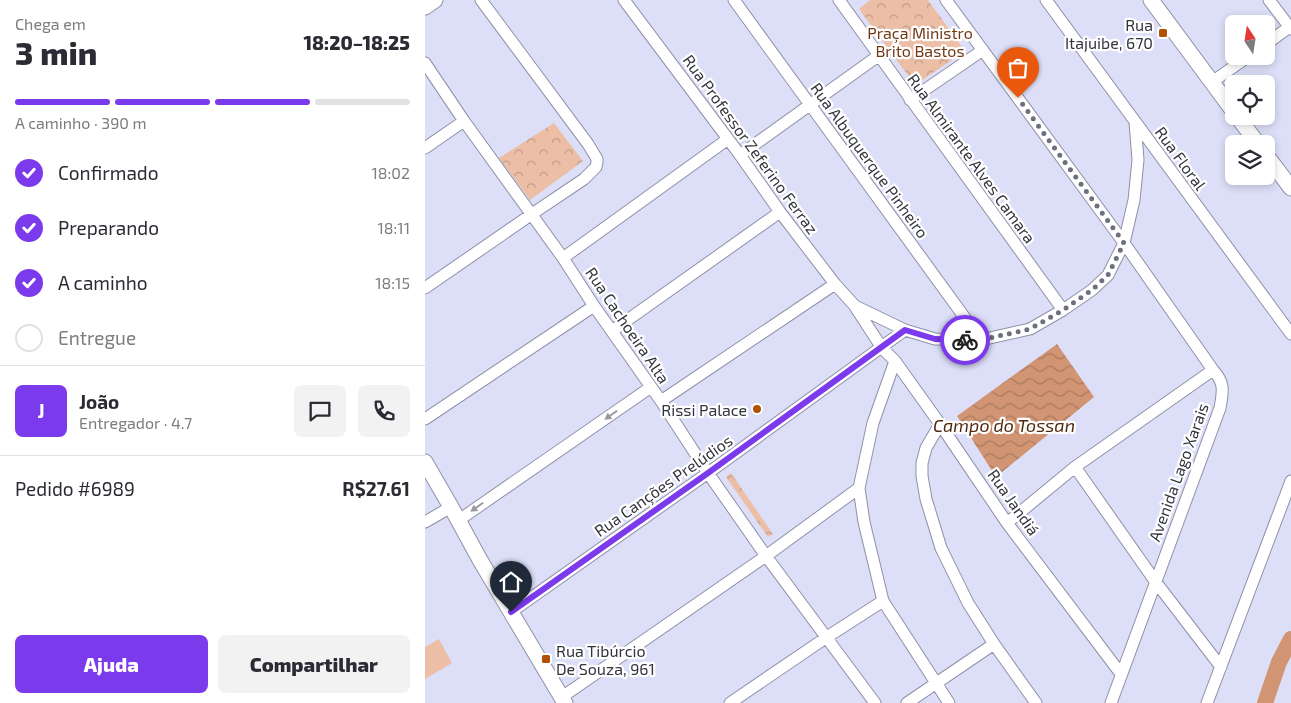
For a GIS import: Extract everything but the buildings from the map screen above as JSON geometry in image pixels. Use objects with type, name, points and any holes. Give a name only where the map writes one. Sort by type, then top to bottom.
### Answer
[{"type":"main road","points":[[425,7],[435,0]]},
{"type":"main road","points":[[1151,0],[1225,100]]},
{"type":"main road","points":[[1275,167],[1291,188]]},
{"type":"main road","points":[[425,462],[480,560],[564,700]]},
{"type":"street","points":[[425,288],[584,179],[596,167],[597,159],[588,144],[481,0]]},
{"type":"street","name":"Rua Professor Zeferino Ferraz","points":[[624,0],[740,155],[780,212],[853,305],[882,348]]},
{"type":"street","name":"Rua Albuquerque Pinheiro","points":[[734,0],[981,340]]},
{"type":"street","name":"Rua Floral","points":[[1046,0],[1291,334]]},
{"type":"street","points":[[1269,0],[1290,27],[1275,38]]},
{"type":"street","name":"Rua Almirante Alves Camara","points":[[845,2],[878,56],[1063,310]]},
{"type":"street","name":"Avenida Lago Xarais","points":[[951,2],[983,50],[1124,243],[1222,383],[1223,393],[1220,408],[1111,703]]},
{"type":"street","points":[[910,100],[983,50]]},
{"type":"street","points":[[740,155],[878,56]]},
{"type":"street","name":"Rua Cachoeira Alta","points":[[425,63],[464,121],[563,258],[766,556],[875,703]]},
{"type":"street","points":[[1212,82],[1236,65]]},
{"type":"street","points":[[425,148],[464,121]]},
{"type":"street","name":"Rua Professor Zeferino Ferraz","points":[[853,305],[905,330],[935,339],[981,340],[1030,329],[1063,310],[1092,290],[1108,275],[1124,243],[1133,200],[1138,160],[1135,122]]},
{"type":"street","points":[[563,258],[728,139]]},
{"type":"street","points":[[612,331],[780,212]]},
{"type":"street","points":[[661,401],[835,284]]},
{"type":"street","points":[[425,419],[594,306]]},
{"type":"street","name":"Rua Canções Prelúdios","points":[[511,612],[708,473],[905,330]]},
{"type":"street","name":"Rua Jandiá","points":[[882,348],[895,361],[1007,523],[1121,674]]},
{"type":"street","points":[[895,361],[873,423],[859,488],[864,522],[883,601],[949,703]]},
{"type":"street","points":[[1007,523],[1075,467],[1213,370]]},
{"type":"street","points":[[425,522],[455,513],[651,387]]},
{"type":"street","points":[[940,424],[926,448],[922,463],[922,476],[926,499],[941,548],[968,603],[994,644],[1036,703]]},
{"type":"street","points":[[1075,467],[1155,580],[1221,667]]},
{"type":"street","points":[[1207,703],[1291,481]]},
{"type":"street","points":[[564,700],[859,488]]},
{"type":"street","points":[[730,703],[883,601]]},
{"type":"street","points":[[907,703],[994,644]]},
{"type":"green space","name":"Praça Ministro Brito Bastos","points":[[870,0],[928,0],[965,51],[915,85],[859,9]]},
{"type":"green space","points":[[554,123],[583,161],[530,200],[499,158]]},
{"type":"green space","points":[[731,473],[773,534],[768,537],[726,477]]},
{"type":"green space","points":[[439,639],[452,663],[425,679],[425,647]]},
{"type":"water","name":"Campo do Tossan","points":[[1057,344],[1094,397],[996,477],[957,416]]},
{"type":"waterway","points":[[1265,703],[1279,662],[1291,639]]},
{"type":"way so far","points":[[965,340],[981,340],[1030,329],[1063,310],[1092,290],[1108,275],[1124,243],[1018,98]]},
{"type":"place","name":"Rua Itajuibe, 670","points":[[1163,33]]},
{"type":"place","name":"Rissi Palace","points":[[757,409]]},
{"type":"place","name":"Rua Tibúrcio De Souza, 961","points":[[546,659]]},
{"type":"route","points":[[511,612],[708,473],[905,330],[935,339],[965,340]]}]
